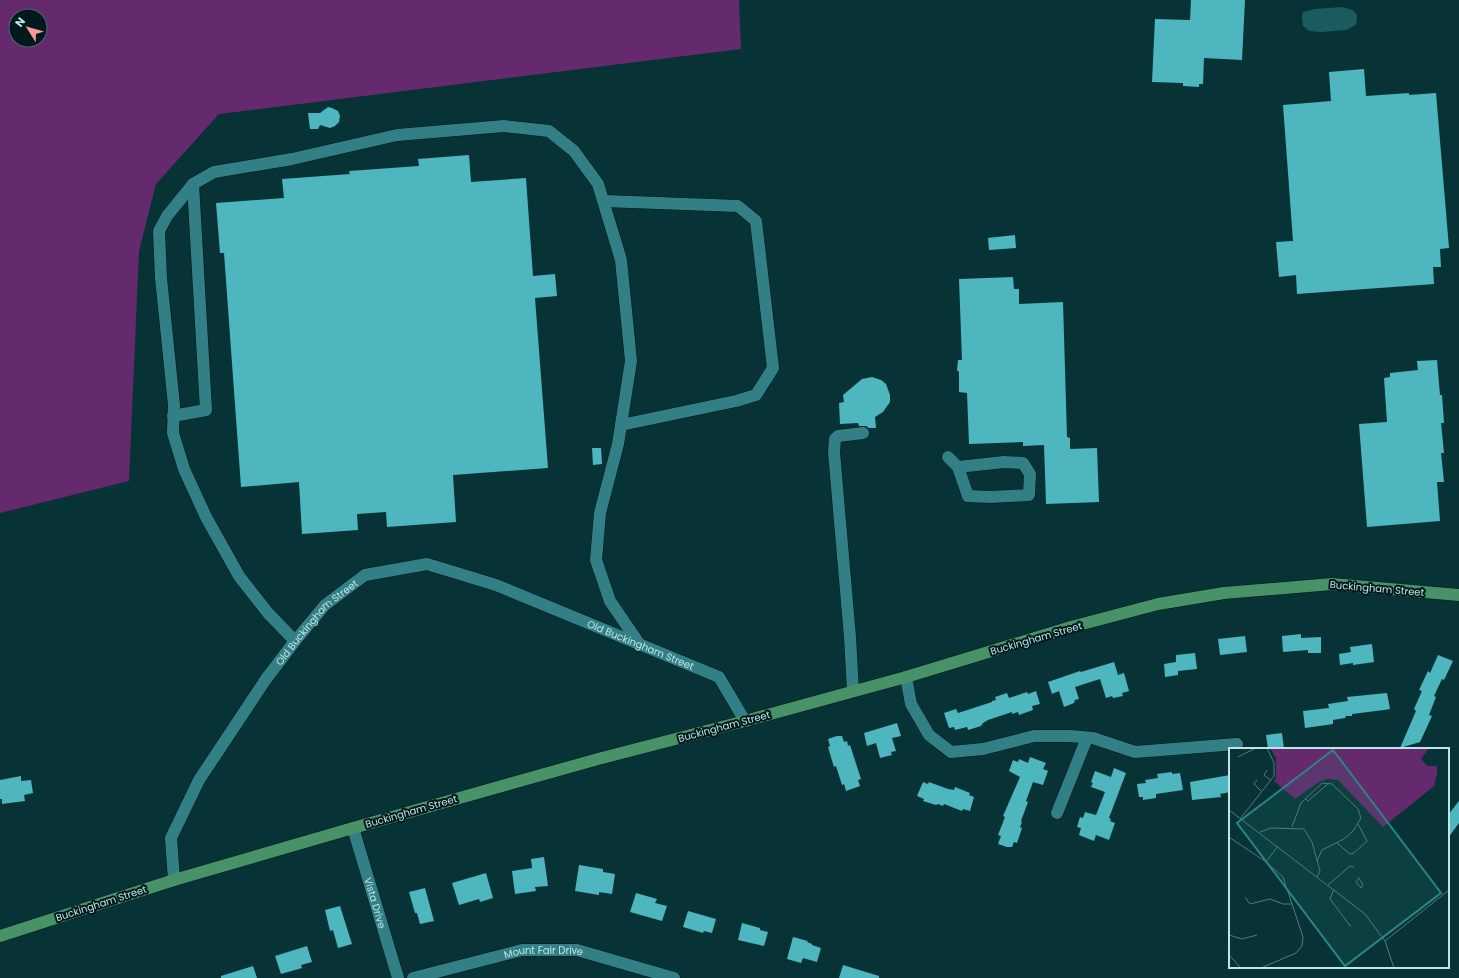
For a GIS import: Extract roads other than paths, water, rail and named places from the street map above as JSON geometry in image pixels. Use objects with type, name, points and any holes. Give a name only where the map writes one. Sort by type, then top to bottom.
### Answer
[{"type":"main road","name":"Buckingham Street","points":[[0,936],[174,880],[352,828],[598,759],[906,677],[1071,627],[1158,604],[1224,593],[1332,584],[1459,595]]},
{"type":"street","points":[[295,641],[268,613],[239,576],[206,517],[184,469],[172,433],[174,405],[161,278],[159,231],[167,216],[193,184],[214,172],[292,159],[397,135],[504,126],[549,130],[574,151],[598,184],[621,260],[631,361],[618,444],[600,513],[596,560],[610,601],[640,645]]},
{"type":"street","points":[[173,416],[206,410],[193,184]]},
{"type":"street","points":[[604,202],[738,206],[756,221],[773,368],[756,395],[736,401],[621,425]]},
{"type":"street","points":[[853,691],[850,638],[834,452],[835,438],[838,436],[863,433]]},
{"type":"street","points":[[948,457],[958,467],[968,496],[991,497],[1029,495],[1030,474],[1023,463],[1004,462],[958,467]]},
{"type":"street","name":"Old Buckingham Street","points":[[174,880],[171,838],[199,780],[266,679],[295,641],[325,605],[365,575],[427,564],[496,585],[719,677],[745,721]]},
{"type":"street","points":[[906,677],[911,704],[929,735],[951,752],[983,749],[1034,736],[1070,736],[1087,738],[1111,743],[1135,752],[1236,744]]},
{"type":"street","points":[[1057,813],[1087,738]]},
{"type":"street","name":"Vista Drive","points":[[352,828],[398,978]]},
{"type":"street","name":"Mount Fair Drive","points":[[413,978],[522,950],[577,950],[674,978]]},
{"type":"water","points":[[1342,7],[1355,12],[1357,17],[1356,25],[1346,30],[1321,32],[1309,31],[1303,26],[1303,12],[1315,9]]}]
